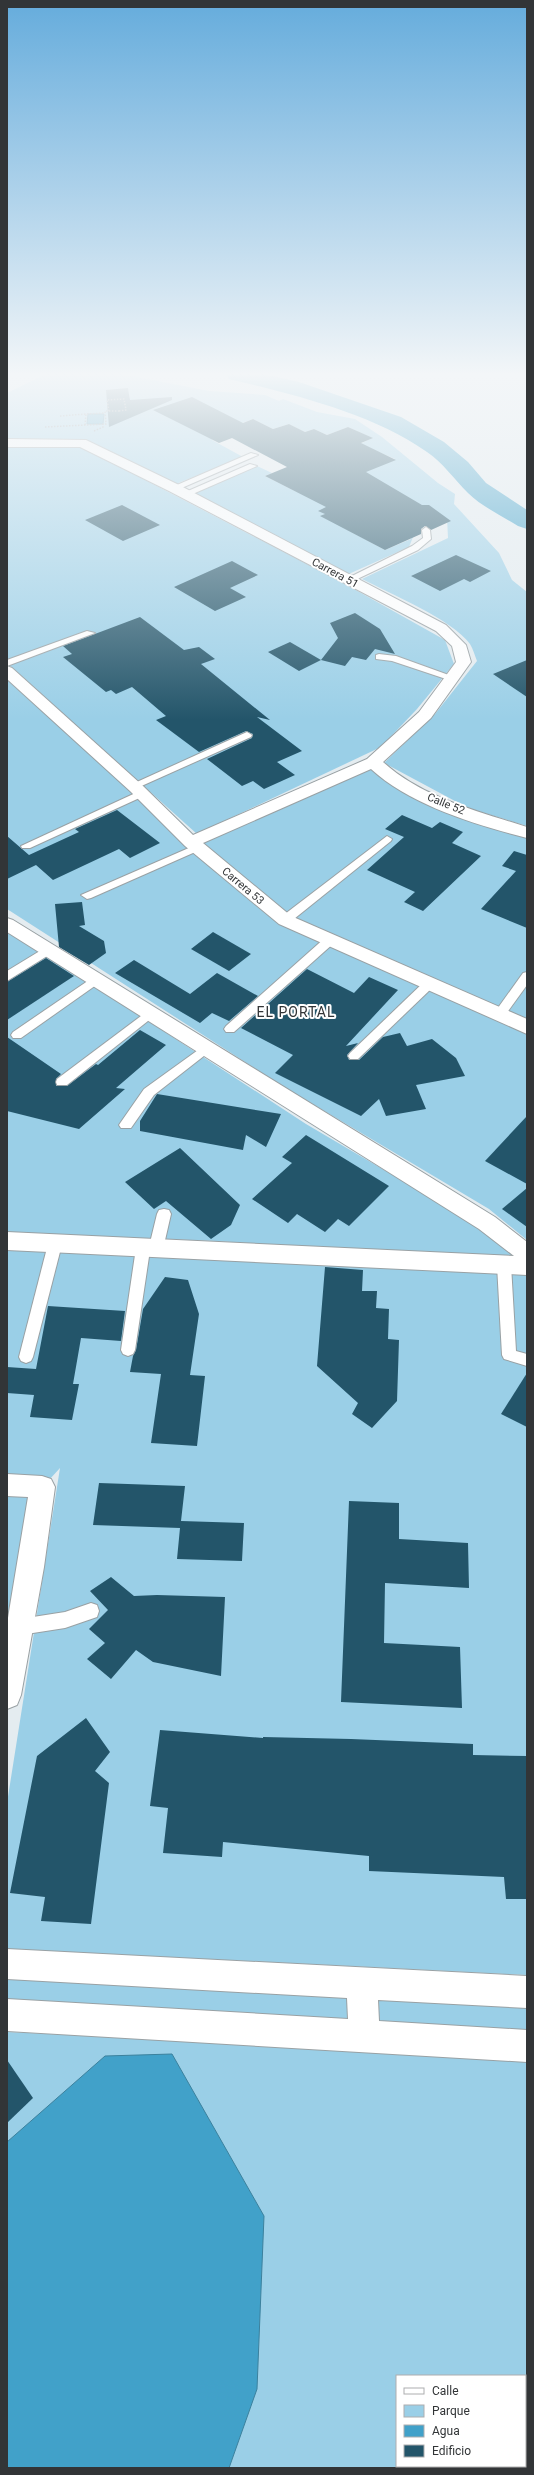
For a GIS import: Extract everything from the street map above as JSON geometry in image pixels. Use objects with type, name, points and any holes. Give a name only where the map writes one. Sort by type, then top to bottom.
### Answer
[{"type":"street","name":"Carrera 51","points":[[177,490],[440,628],[459,645],[464,662],[452,678]]},
{"type":"street","name":"Carrera 53","points":[[7,671],[138,790],[195,845],[285,920],[527,1027]]},
{"type":"street","points":[[195,845],[373,762],[425,715],[452,678]]},
{"type":"street","name":"Calle 52","points":[[373,762],[385,774],[444,804],[527,833]]},
{"type":"street","points":[[7,924],[205,1049],[487,1223],[527,1254]]},
{"type":"street","points":[[7,1241],[527,1266]]},
{"type":"street","points":[[7,1485],[42,1487],[31,1567],[7,1695]]},
{"type":"street","points":[[7,1964],[527,1992]]},
{"type":"street","points":[[362,1983],[364,2037]]},
{"type":"street","points":[[7,2016],[527,2046]]},
{"type":"lane","points":[[180,491],[184,490]]},
{"type":"lane","points":[[348,580],[415,548],[427,539],[426,530]]},
{"type":"lane","points":[[7,663],[90,632]]},
{"type":"lane","points":[[380,657],[393,658],[452,678]]},
{"type":"lane","points":[[26,846],[247,735]]},
{"type":"lane","points":[[285,920],[387,839]]},
{"type":"lane","points":[[87,895],[195,845]]},
{"type":"lane","points":[[230,1029],[330,940]]},
{"type":"lane","points":[[7,977],[48,950]]},
{"type":"lane","points":[[499,1015],[527,976]]},
{"type":"lane","points":[[17,1036],[95,980]]},
{"type":"lane","points":[[354,1056],[429,984]]},
{"type":"lane","points":[[62,1082],[149,1014]]},
{"type":"lane","points":[[126,1125],[149,1092],[205,1049]]},
{"type":"lane","points":[[128,1350],[150,1248],[164,1214]]},
{"type":"lane","points":[[26,1357],[55,1244]]},
{"type":"lane","points":[[504,1265],[509,1355],[527,1360]]},
{"type":"lane","points":[[20,1627],[65,1620],[91,1610]]},
{"type":"green space","points":[[7,490],[164,490],[345,584],[445,640],[454,664],[417,709],[381,747],[197,834],[7,663]]},
{"type":"green space","points":[[196,490],[292,490],[297,492],[304,490],[448,490],[455,494],[454,504],[499,553],[512,580],[527,592],[527,826],[468,808],[384,763],[435,714],[477,661],[470,644],[462,635],[450,626],[420,608],[362,579],[448,538],[447,518],[344,528],[385,550],[411,539],[415,532],[409,547],[342,577],[187,493]]},
{"type":"green space","points":[[7,677],[225,879],[282,925],[527,1032],[527,1240],[489,1209],[284,1087],[7,909]]},
{"type":"green space","points":[[373,767],[381,778],[442,808],[527,838],[527,1022],[284,913],[201,844]]},
{"type":"green space","points":[[7,929],[306,1124],[486,1230],[514,1251],[513,1257],[504,1259],[216,1241],[7,1233]]},
{"type":"green space","points":[[7,1250],[527,1272],[527,1975],[7,1949],[7,1803],[60,1468],[49,1480],[7,1478]]},
{"type":"green space","points":[[7,1492],[32,1494],[7,1639]]},
{"type":"green space","points":[[7,1972],[527,2000],[527,2038],[7,2009]]},
{"type":"green space","points":[[7,2032],[527,2057],[527,2468],[7,2468]]},
{"type":"water","points":[[172,2054],[264,2216],[257,2389],[229,2468],[7,2468],[7,2142],[105,2056]]},
{"type":"building","points":[[292,490],[396,490],[422,505],[429,505],[451,521],[431,530],[425,526],[421,529],[421,534],[385,550],[320,516],[325,514],[318,511],[326,507]]},
{"type":"building","points":[[122,505],[160,525],[123,541],[85,520]]},
{"type":"building","points":[[456,555],[491,571],[470,582],[464,579],[440,591],[411,576]]},
{"type":"building","points":[[232,561],[258,575],[230,588],[246,597],[215,611],[174,587]]},
{"type":"building","points":[[355,613],[380,629],[395,654],[375,649],[366,660],[352,657],[345,666],[321,660],[338,638],[330,623]]},
{"type":"building","points":[[140,617],[184,650],[199,647],[215,659],[201,664],[270,720],[257,717],[302,751],[277,762],[295,775],[264,789],[253,781],[242,786],[207,759],[252,738],[253,734],[246,731],[199,752],[156,720],[166,716],[132,687],[116,694],[111,690],[106,692],[63,657],[72,654],[63,646]]},
{"type":"building","points":[[290,642],[321,660],[299,671],[268,652]]},
{"type":"building","points":[[527,660],[527,697],[493,674]]},
{"type":"building","points":[[117,810],[160,843],[130,858],[119,849],[53,880],[36,865],[7,879],[7,836],[29,855],[79,832],[75,829]]},
{"type":"building","points":[[402,815],[432,828],[440,822],[463,832],[452,843],[481,856],[423,911],[404,902],[415,892],[367,870],[404,837],[385,829]]},
{"type":"building","points":[[514,851],[527,855],[527,928],[481,909],[516,871],[502,866]]},
{"type":"building","points":[[82,902],[85,925],[79,926],[104,941],[106,953],[89,965],[59,947],[55,904]]},
{"type":"building","points":[[213,932],[251,954],[229,971],[191,949]]},
{"type":"building","points":[[46,958],[74,976],[7,1020],[7,982]]},
{"type":"building","points":[[134,960],[190,994],[217,973],[258,996],[229,1021],[212,1013],[200,1023],[115,973]]},
{"type":"building","points":[[307,969],[354,993],[369,977],[398,990],[346,1046],[358,1043],[347,1055],[349,1060],[359,1060],[383,1037],[400,1033],[407,1046],[432,1039],[456,1058],[465,1076],[416,1085],[426,1109],[386,1116],[379,1099],[361,1116],[275,1073],[293,1055],[241,1028]]},
{"type":"building","points":[[140,1030],[166,1045],[116,1088],[125,1089],[79,1129],[7,1111],[7,1037],[61,1074],[56,1079],[56,1086],[67,1086],[96,1064],[98,1065]]},
{"type":"building","points":[[157,1094],[281,1114],[266,1147],[246,1135],[243,1150],[140,1131],[140,1121]]},
{"type":"building","points":[[527,1116],[527,1184],[485,1161]]},
{"type":"building","points":[[306,1135],[389,1186],[349,1226],[338,1219],[325,1232],[297,1214],[288,1223],[252,1199],[292,1163],[282,1157]]},
{"type":"building","points":[[180,1148],[240,1205],[231,1225],[211,1239],[166,1201],[154,1209],[125,1182]]},
{"type":"building","points":[[527,1188],[527,1227],[502,1209]]},
{"type":"building","points":[[325,1267],[363,1270],[362,1291],[377,1291],[376,1308],[389,1309],[388,1339],[399,1340],[397,1401],[372,1428],[352,1414],[358,1403],[317,1366]]},
{"type":"building","points":[[165,1277],[188,1280],[199,1314],[190,1375],[205,1376],[197,1446],[151,1443],[161,1374],[130,1372],[133,1356],[136,1350],[143,1309]]},
{"type":"building","points":[[48,1306],[125,1311],[121,1341],[81,1338],[73,1384],[79,1384],[72,1420],[30,1417],[34,1395],[7,1393],[7,1367],[36,1369]]},
{"type":"building","points":[[527,1373],[527,1427],[501,1414]]},
{"type":"building","points":[[99,1483],[185,1486],[181,1521],[244,1523],[242,1561],[177,1559],[180,1528],[93,1525]]},
{"type":"building","points":[[349,1501],[399,1503],[399,1539],[468,1543],[469,1588],[385,1583],[384,1643],[460,1647],[462,1708],[341,1702]]},
{"type":"building","points":[[111,1577],[134,1596],[157,1595],[225,1597],[221,1676],[153,1662],[136,1650],[111,1679],[87,1659],[105,1643],[89,1629],[108,1610],[90,1591]]},
{"type":"building","points":[[86,1718],[110,1752],[95,1771],[109,1783],[91,1924],[41,1921],[45,1897],[10,1893],[37,1756]]},
{"type":"building","points":[[160,1730],[263,1738],[351,1739],[473,1744],[473,1755],[527,1756],[527,1899],[506,1899],[504,1877],[369,1871],[369,1856],[223,1842],[222,1857],[163,1853],[168,1808],[150,1806]]},
{"type":"building","points":[[7,2060],[33,2098],[7,2123]]},
{"type":"waterway","points":[[479,490],[527,521]]},
{"type":"district","name":"EL PORTAL","points":[[296,1012]]}]
